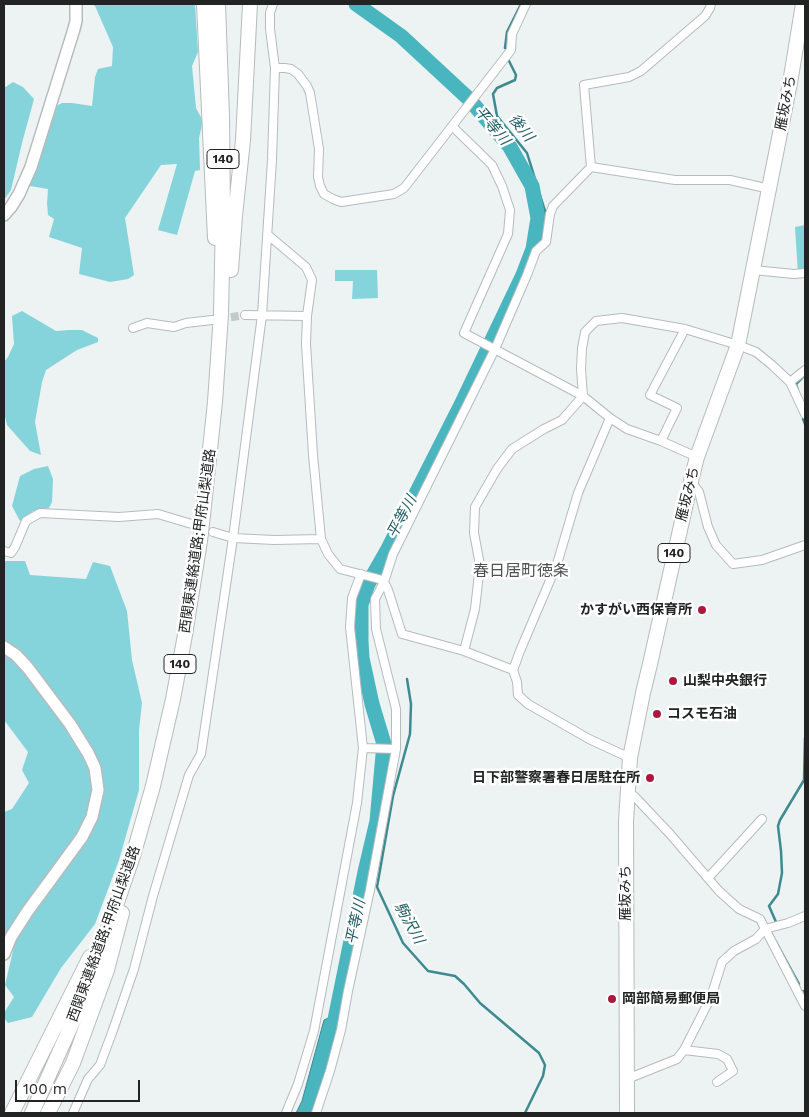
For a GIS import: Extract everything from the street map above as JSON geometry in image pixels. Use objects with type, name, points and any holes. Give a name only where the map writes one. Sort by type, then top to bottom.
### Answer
[{"type":"highway","points":[[204,4],[216,317]]},
{"type":"highway","name":"西関東連絡道路;甲府山梨道路","points":[[32,1113],[58,1056],[98,958],[133,856],[153,786],[186,635],[200,541],[199,520],[218,367],[216,317],[223,199],[218,4]]},
{"type":"highway","points":[[218,367],[226,323],[235,216],[244,140],[250,4]]},
{"type":"highway","name":"雁坂みち","points":[[627,1113],[626,821],[630,758],[643,692],[697,457],[738,345],[770,189],[803,4]]},
{"type":"highway","points":[[48,1113],[73,1063],[107,970],[139,853],[153,786]]},
{"type":"highway","points":[[12,1113],[116,905]]},
{"type":"street","points":[[4,215],[19,194],[31,167],[74,29],[76,4]]},
{"type":"street","points":[[73,1113],[88,1079],[100,1066],[113,1030],[134,970],[188,775],[200,754],[233,538],[262,315],[272,160],[275,68],[270,13],[273,4]]},
{"type":"street","points":[[275,68],[291,69],[308,86],[319,149],[318,178],[324,194],[341,202],[394,194],[404,188],[511,50],[512,34],[526,4]]},
{"type":"street","points":[[316,1113],[341,1030],[370,890],[396,749],[396,709],[376,629],[375,599],[394,554],[495,349],[536,251],[546,242],[553,206],[591,166],[584,85],[629,77],[641,71],[705,16],[711,4]]},
{"type":"street","points":[[452,126],[492,165],[510,210],[508,234],[464,333],[583,396],[610,418],[627,428],[697,457]]},
{"type":"street","points":[[591,166],[675,180],[730,180],[770,189]]},
{"type":"street","points":[[268,235],[306,267],[312,280],[307,316],[306,344],[313,455],[322,539],[328,554],[340,569],[382,580],[388,590],[402,634],[464,651],[513,670]]},
{"type":"street","points":[[753,270],[794,274],[805,273]]},
{"type":"street","points":[[245,315],[307,316]]},
{"type":"street","points":[[133,328],[147,323],[174,328],[216,317]]},
{"type":"street","points":[[464,651],[475,609],[480,565],[474,533],[475,508],[497,469],[512,449],[562,420],[583,396],[582,348],[585,332],[596,321],[622,318],[685,329],[756,352],[790,382],[805,414]]},
{"type":"street","points":[[661,441],[677,408],[650,395],[685,329]]},
{"type":"street","points":[[790,382],[805,370]]},
{"type":"street","points":[[610,418],[578,492],[557,564],[513,670],[517,682],[518,695],[528,704],[589,739],[630,758]]},
{"type":"street","points":[[691,481],[699,492],[708,527],[716,546],[733,564],[762,560],[805,545]]},
{"type":"street","points":[[4,552],[11,554],[26,521],[40,513],[119,517],[158,514],[199,520]]},
{"type":"street","points":[[213,532],[233,538],[274,540],[322,539]]},
{"type":"street","points":[[286,1113],[298,1084],[314,1031],[357,803],[362,748],[350,627],[352,598],[360,574]]},
{"type":"street","points":[[4,647],[16,655],[28,668],[70,724],[95,768],[98,790],[92,817],[82,837],[27,912],[11,938],[4,954]]},
{"type":"street","points":[[362,748],[396,749]]},
{"type":"street","points":[[628,791],[670,834],[718,890],[740,909],[760,920],[805,1006]]},
{"type":"street","points":[[708,878],[762,819]]},
{"type":"street","points":[[627,1079],[677,1059],[684,1050],[711,996],[722,962],[734,951],[756,939],[765,929],[805,916]]},
{"type":"street","points":[[684,1050],[718,1054],[727,1059],[733,1070],[717,1082]]},
{"type":"shaded area","points":[[92,4],[195,4],[198,52],[192,66],[196,108],[203,121],[199,138],[200,170],[195,171],[177,235],[158,230],[177,164],[161,165],[125,218],[134,275],[128,279],[110,282],[79,274],[82,248],[49,237],[54,219],[48,215],[48,189],[30,186],[27,181],[48,110],[62,103],[92,106],[95,77],[98,69],[112,66],[113,47],[95,6]]},
{"type":"shaded area","points":[[13,82],[23,87],[34,99],[11,190],[4,200],[4,88]]},
{"type":"shaded area","points":[[805,225],[805,273],[798,274],[795,227]]},
{"type":"shaded area","points":[[335,270],[377,270],[378,298],[352,299],[353,281],[335,281]]},
{"type":"shaded area","points":[[22,311],[56,331],[82,330],[98,338],[98,342],[77,350],[46,370],[35,422],[41,455],[30,451],[7,425],[4,412],[4,362],[14,344],[12,316]]},
{"type":"shaded area","points":[[48,466],[53,479],[52,502],[49,508],[33,511],[20,521],[12,506],[20,476],[34,469]]},
{"type":"shaded area","points":[[4,561],[25,561],[30,575],[86,579],[93,562],[110,566],[127,611],[132,660],[142,703],[139,730],[139,790],[119,860],[95,924],[61,968],[32,1017],[8,1023],[4,1018],[4,1013],[14,997],[5,985],[16,938],[4,935],[4,812],[12,809],[29,783],[22,770],[28,752],[4,720]]},
{"type":"shaded area","points":[[343,1011],[312,1113],[296,1113],[302,1101],[324,1020]]},
{"type":"waterway","name":"平等川","points":[[332,1034],[377,821],[384,744],[372,704],[362,658],[361,605],[368,584],[388,549],[461,405],[523,275],[533,249],[538,218],[532,186],[510,147],[469,99],[401,36],[356,4]]},
{"type":"waterway","name":"後川","points":[[505,48],[507,32],[521,4]]},
{"type":"waterway","name":"後川","points":[[509,61],[516,75],[515,80],[497,88],[493,94],[497,116],[527,153],[545,211],[540,241],[533,249]]},
{"type":"waterway","points":[[798,391],[796,384],[805,375]]},
{"type":"waterway","points":[[803,419],[805,424]]},
{"type":"waterway","name":"駒沢川","points":[[407,679],[411,704],[410,734],[393,796],[377,887],[403,943],[428,971],[455,976],[480,1003],[539,1053],[545,1065],[543,1076],[525,1113]]},
{"type":"waterway","points":[[776,922],[769,906],[778,894],[782,873],[778,826],[804,780],[805,738]]},
{"type":"waterway","points":[[770,931],[799,984]]},
{"type":"waterway","points":[[803,991],[805,995]]},
{"type":"tunnel","points":[[219,319],[245,315]]},
{"type":"place","name":"かすがい西保育所","points":[[702,610]]},
{"type":"place","name":"山梨中央銀行","points":[[673,681]]},
{"type":"place","name":"コスモ石油","points":[[657,714]]},
{"type":"place","name":"日下部警察署春日居駐在所","points":[[650,778]]},
{"type":"place","name":"岡部簡易郵便局","points":[[612,999]]},
{"type":"district","name":"春日居町徳条","points":[[521,571]]}]
